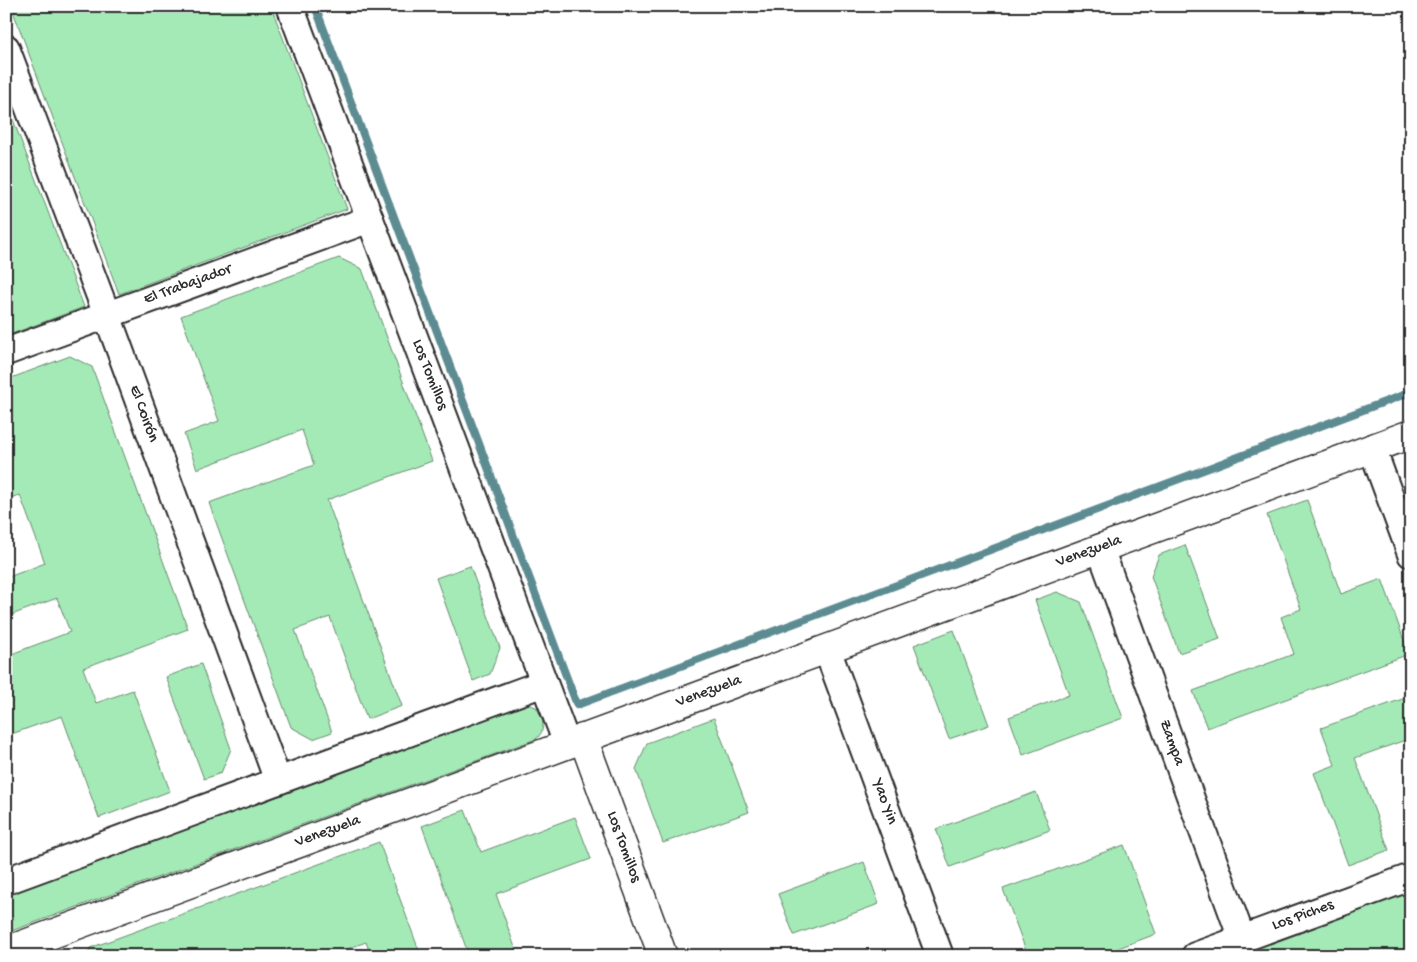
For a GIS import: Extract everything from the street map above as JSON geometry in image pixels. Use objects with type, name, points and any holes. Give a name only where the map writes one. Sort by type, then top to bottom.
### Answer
[{"type":"street","name":"Los Tomillos","points":[[290,6],[544,683],[575,741],[662,955]]},
{"type":"street","name":"El Coirón","points":[[6,48],[107,315],[278,781]]},
{"type":"street","name":"El Trabajador","points":[[6,352],[370,219]]},
{"type":"street","name":"Venezuela","points":[[20,950],[575,741],[1411,434]]},
{"type":"street","points":[[1372,448],[1411,554]]},
{"type":"street","name":"Zampa","points":[[1100,548],[1242,938]]},
{"type":"street","name":"Yao Yin","points":[[827,649],[940,956]]},
{"type":"street","points":[[6,881],[544,683]]},
{"type":"street","name":"Los Piches","points":[[1195,956],[1411,877]]},
{"type":"green space","points":[[11,6],[271,6],[347,209],[119,294]]},
{"type":"green space","points":[[6,101],[84,307],[6,336]]},
{"type":"green space","points":[[339,258],[362,269],[432,461],[327,500],[402,706],[367,719],[330,617],[295,630],[332,732],[313,739],[291,727],[209,503],[314,465],[302,430],[197,469],[184,434],[219,421],[181,316]]},
{"type":"green space","points":[[70,356],[92,367],[188,629],[83,668],[96,703],[133,690],[170,791],[99,818],[62,716],[6,736],[6,656],[70,632],[57,598],[6,617],[6,578],[45,563],[20,495],[6,499],[6,380]]},
{"type":"green space","points":[[1307,500],[1341,594],[1382,579],[1409,654],[1207,728],[1193,691],[1294,654],[1281,617],[1301,609],[1267,515]]},
{"type":"green space","points":[[1185,545],[1220,639],[1179,653],[1151,576],[1159,555]]},
{"type":"green space","points":[[470,566],[500,648],[490,674],[473,681],[436,578]]},
{"type":"green space","points":[[1057,592],[1081,602],[1123,718],[1023,755],[1009,717],[1069,695],[1035,600]]},
{"type":"green space","points":[[954,630],[989,725],[949,739],[914,645]]},
{"type":"green space","points":[[201,664],[231,749],[221,773],[204,779],[166,677]]},
{"type":"green space","points":[[1411,696],[1411,738],[1355,758],[1389,850],[1348,865],[1314,773],[1335,765],[1321,728]]},
{"type":"green space","points":[[524,703],[536,707],[542,719],[542,732],[536,739],[6,933],[6,891]]},
{"type":"green space","points":[[714,718],[749,812],[663,843],[636,769],[647,743]]},
{"type":"green space","points":[[1036,792],[1050,830],[950,867],[936,829]]},
{"type":"green space","points":[[465,810],[481,852],[575,817],[591,859],[496,894],[518,956],[469,956],[422,826]]},
{"type":"green space","points":[[379,842],[421,956],[371,956],[366,942],[328,956],[87,956],[90,948]]},
{"type":"green space","points":[[1124,845],[1156,934],[1097,956],[1028,956],[1003,889]]},
{"type":"green space","points":[[864,862],[879,904],[794,935],[778,894]]},
{"type":"green space","points":[[1411,891],[1411,956],[1233,956]]},
{"type":"waterway","points":[[315,6],[577,705],[1411,392]]}]
